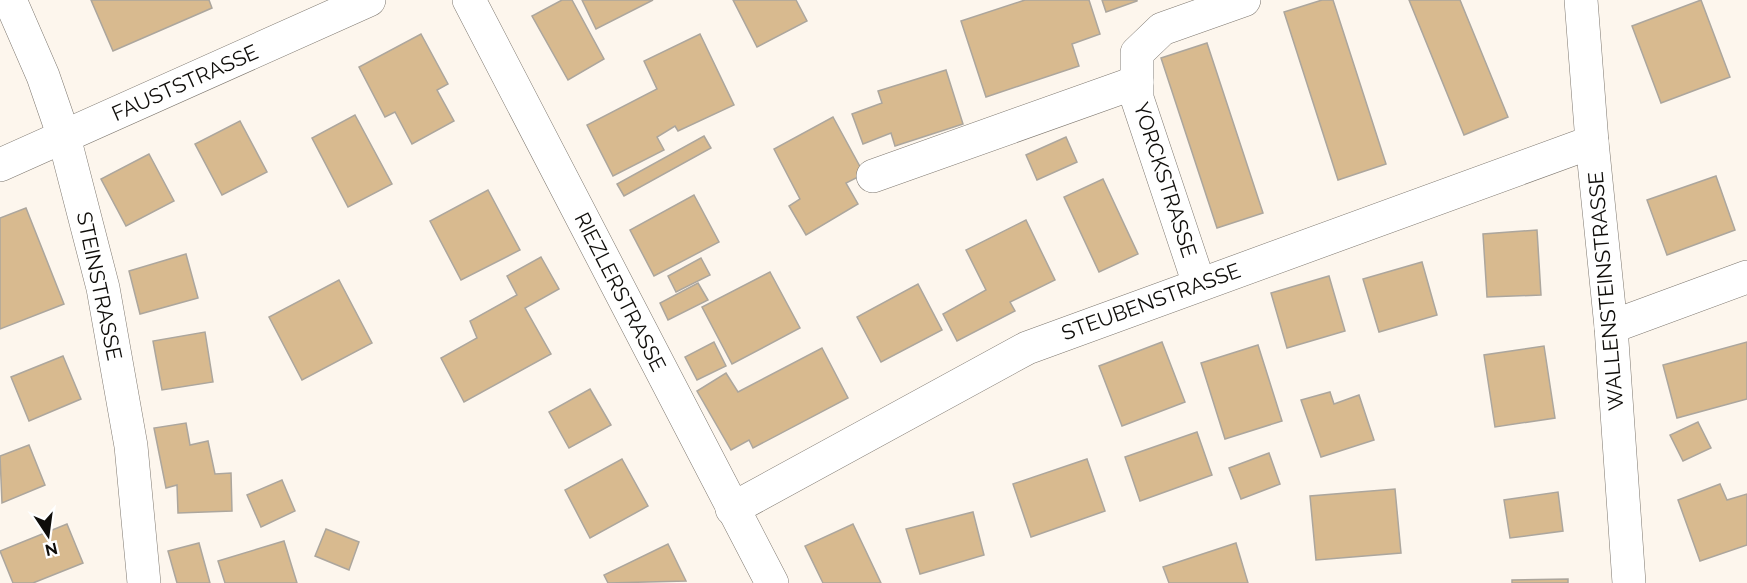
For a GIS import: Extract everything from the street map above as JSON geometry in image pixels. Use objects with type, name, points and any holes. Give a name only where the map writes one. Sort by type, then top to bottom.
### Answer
[{"type":"street","name":"STEINSTRASSE","points":[[10,0],[42,76],[64,137],[103,288],[131,446],[144,583]]},
{"type":"street","name":"FAUSTSTRASSE","points":[[0,165],[369,0]]},
{"type":"street","name":"RIEZLERSTRASSE","points":[[469,0],[772,583]]},
{"type":"street","name":"YORCKSTRASSE","points":[[1199,284],[1137,98],[1137,52],[1162,29],[1244,0]]},
{"type":"street","name":"WALLENSTEINSTRASSE","points":[[1581,0],[1592,142],[1611,327],[1629,583]]},
{"type":"street","points":[[873,176],[1137,82]]},
{"type":"street","name":"STEUBENSTRASSE","points":[[732,509],[1027,348],[1199,284],[1419,207],[1592,142]]},
{"type":"street","points":[[1611,327],[1747,278]]},
{"type":"building","points":[[91,0],[209,0],[212,8],[113,51]]},
{"type":"building","points":[[562,0],[572,0],[604,59],[568,80],[532,16]]},
{"type":"building","points":[[582,0],[653,0],[596,29]]},
{"type":"building","points":[[733,0],[796,0],[807,21],[757,47]]},
{"type":"building","points":[[1025,0],[1089,0],[1100,34],[1072,44],[1079,66],[986,97],[961,21]]},
{"type":"building","points":[[1102,0],[1137,0],[1137,1],[1106,12]]},
{"type":"building","points":[[1322,0],[1333,0],[1386,164],[1338,180],[1284,12]]},
{"type":"building","points":[[1409,0],[1460,0],[1508,117],[1464,135]]},
{"type":"building","points":[[1701,0],[1730,77],[1661,103],[1632,26]]},
{"type":"building","points":[[421,34],[448,84],[437,90],[454,121],[412,144],[395,112],[385,117],[359,67]]},
{"type":"building","points":[[700,34],[734,105],[678,131],[675,126],[657,137],[664,150],[613,176],[587,125],[657,89],[644,61]]},
{"type":"building","points":[[1207,43],[1263,213],[1217,228],[1161,58]]},
{"type":"building","points":[[946,70],[963,124],[895,146],[891,133],[863,144],[852,114],[882,103],[878,91]]},
{"type":"building","points":[[355,115],[392,184],[348,207],[312,138]]},
{"type":"building","points":[[833,117],[864,174],[846,183],[858,204],[806,235],[789,206],[800,199],[774,149]]},
{"type":"building","points":[[240,121],[267,172],[222,195],[195,144]]},
{"type":"building","points":[[704,136],[711,148],[624,196],[617,184]]},
{"type":"building","points":[[1066,137],[1077,162],[1037,180],[1026,155]]},
{"type":"building","points":[[149,154],[174,201],[126,226],[101,179]]},
{"type":"building","points":[[1716,176],[1735,230],[1667,255],[1647,200]]},
{"type":"building","points":[[1103,179],[1138,254],[1099,272],[1064,197]]},
{"type":"building","points":[[488,190],[520,250],[461,280],[430,221]]},
{"type":"building","points":[[694,195],[719,242],[654,276],[630,230]]},
{"type":"building","points":[[26,208],[64,304],[0,329],[0,218]]},
{"type":"building","points":[[1026,220],[1055,280],[1010,302],[1015,311],[957,341],[943,314],[986,290],[966,250]]},
{"type":"building","points":[[1537,230],[1541,295],[1487,297],[1483,234]]},
{"type":"building","points":[[186,254],[198,298],[140,314],[129,271]]},
{"type":"building","points":[[541,257],[559,289],[525,308],[551,354],[464,402],[441,358],[477,338],[470,321],[517,295],[507,276]]},
{"type":"building","points":[[701,258],[710,275],[676,292],[668,276]]},
{"type":"building","points":[[1422,262],[1437,315],[1379,332],[1363,279]]},
{"type":"building","points":[[770,272],[800,328],[732,364],[702,307]]},
{"type":"building","points":[[1329,276],[1345,331],[1287,348],[1271,293]]},
{"type":"building","points":[[339,280],[372,343],[302,380],[269,317]]},
{"type":"building","points":[[698,283],[708,300],[668,320],[660,303]]},
{"type":"building","points":[[918,284],[942,330],[881,362],[857,317]]},
{"type":"building","points":[[205,332],[213,382],[162,390],[153,341]]},
{"type":"building","points":[[714,342],[726,366],[697,380],[685,357]]},
{"type":"building","points":[[1162,342],[1185,402],[1122,426],[1099,366]]},
{"type":"building","points":[[1747,342],[1747,399],[1677,418],[1663,365]]},
{"type":"building","points":[[1258,345],[1282,421],[1225,439],[1201,363]]},
{"type":"building","points":[[1544,346],[1555,418],[1495,427],[1484,355]]},
{"type":"building","points":[[822,348],[848,398],[753,448],[749,440],[731,450],[697,391],[726,373],[738,392]]},
{"type":"building","points":[[63,356],[81,399],[29,421],[11,377]]},
{"type":"building","points":[[590,389],[611,425],[569,448],[549,412]]},
{"type":"building","points":[[1330,392],[1334,404],[1359,395],[1374,440],[1321,457],[1301,400]]},
{"type":"building","points":[[1698,422],[1711,448],[1683,461],[1670,435]]},
{"type":"building","points":[[186,423],[190,445],[208,441],[215,474],[231,473],[232,511],[178,513],[177,485],[166,488],[154,428]]},
{"type":"building","points":[[1197,432],[1212,475],[1140,501],[1125,457]]},
{"type":"building","points":[[29,445],[45,485],[2,503],[0,456]]},
{"type":"building","points":[[1269,453],[1280,484],[1241,499],[1229,468]]},
{"type":"building","points":[[622,459],[648,506],[590,538],[565,490]]},
{"type":"building","points":[[1087,459],[1105,511],[1031,537],[1013,484]]},
{"type":"building","points":[[282,480],[295,511],[261,527],[247,495]]},
{"type":"building","points":[[1720,484],[1727,500],[1747,494],[1747,545],[1700,561],[1678,500]]},
{"type":"building","points":[[1395,489],[1401,553],[1316,560],[1310,496]]},
{"type":"building","points":[[1558,492],[1563,531],[1510,538],[1504,500]]},
{"type":"building","points":[[973,512],[984,555],[920,574],[906,529]]},
{"type":"building","points":[[67,524],[83,563],[33,583],[13,583],[0,551]]},
{"type":"building","points":[[853,524],[881,583],[823,583],[805,546]]},
{"type":"building","points":[[326,529],[359,542],[349,570],[315,556]]},
{"type":"building","points":[[284,541],[297,583],[225,583],[218,561]]},
{"type":"building","points":[[199,543],[210,583],[177,583],[168,551]]},
{"type":"building","points":[[1236,543],[1248,583],[1169,583],[1163,567]]},
{"type":"building","points":[[668,544],[686,581],[608,583],[604,575]]},
{"type":"building","points":[[1568,579],[1568,583],[1512,583],[1512,580]]}]
